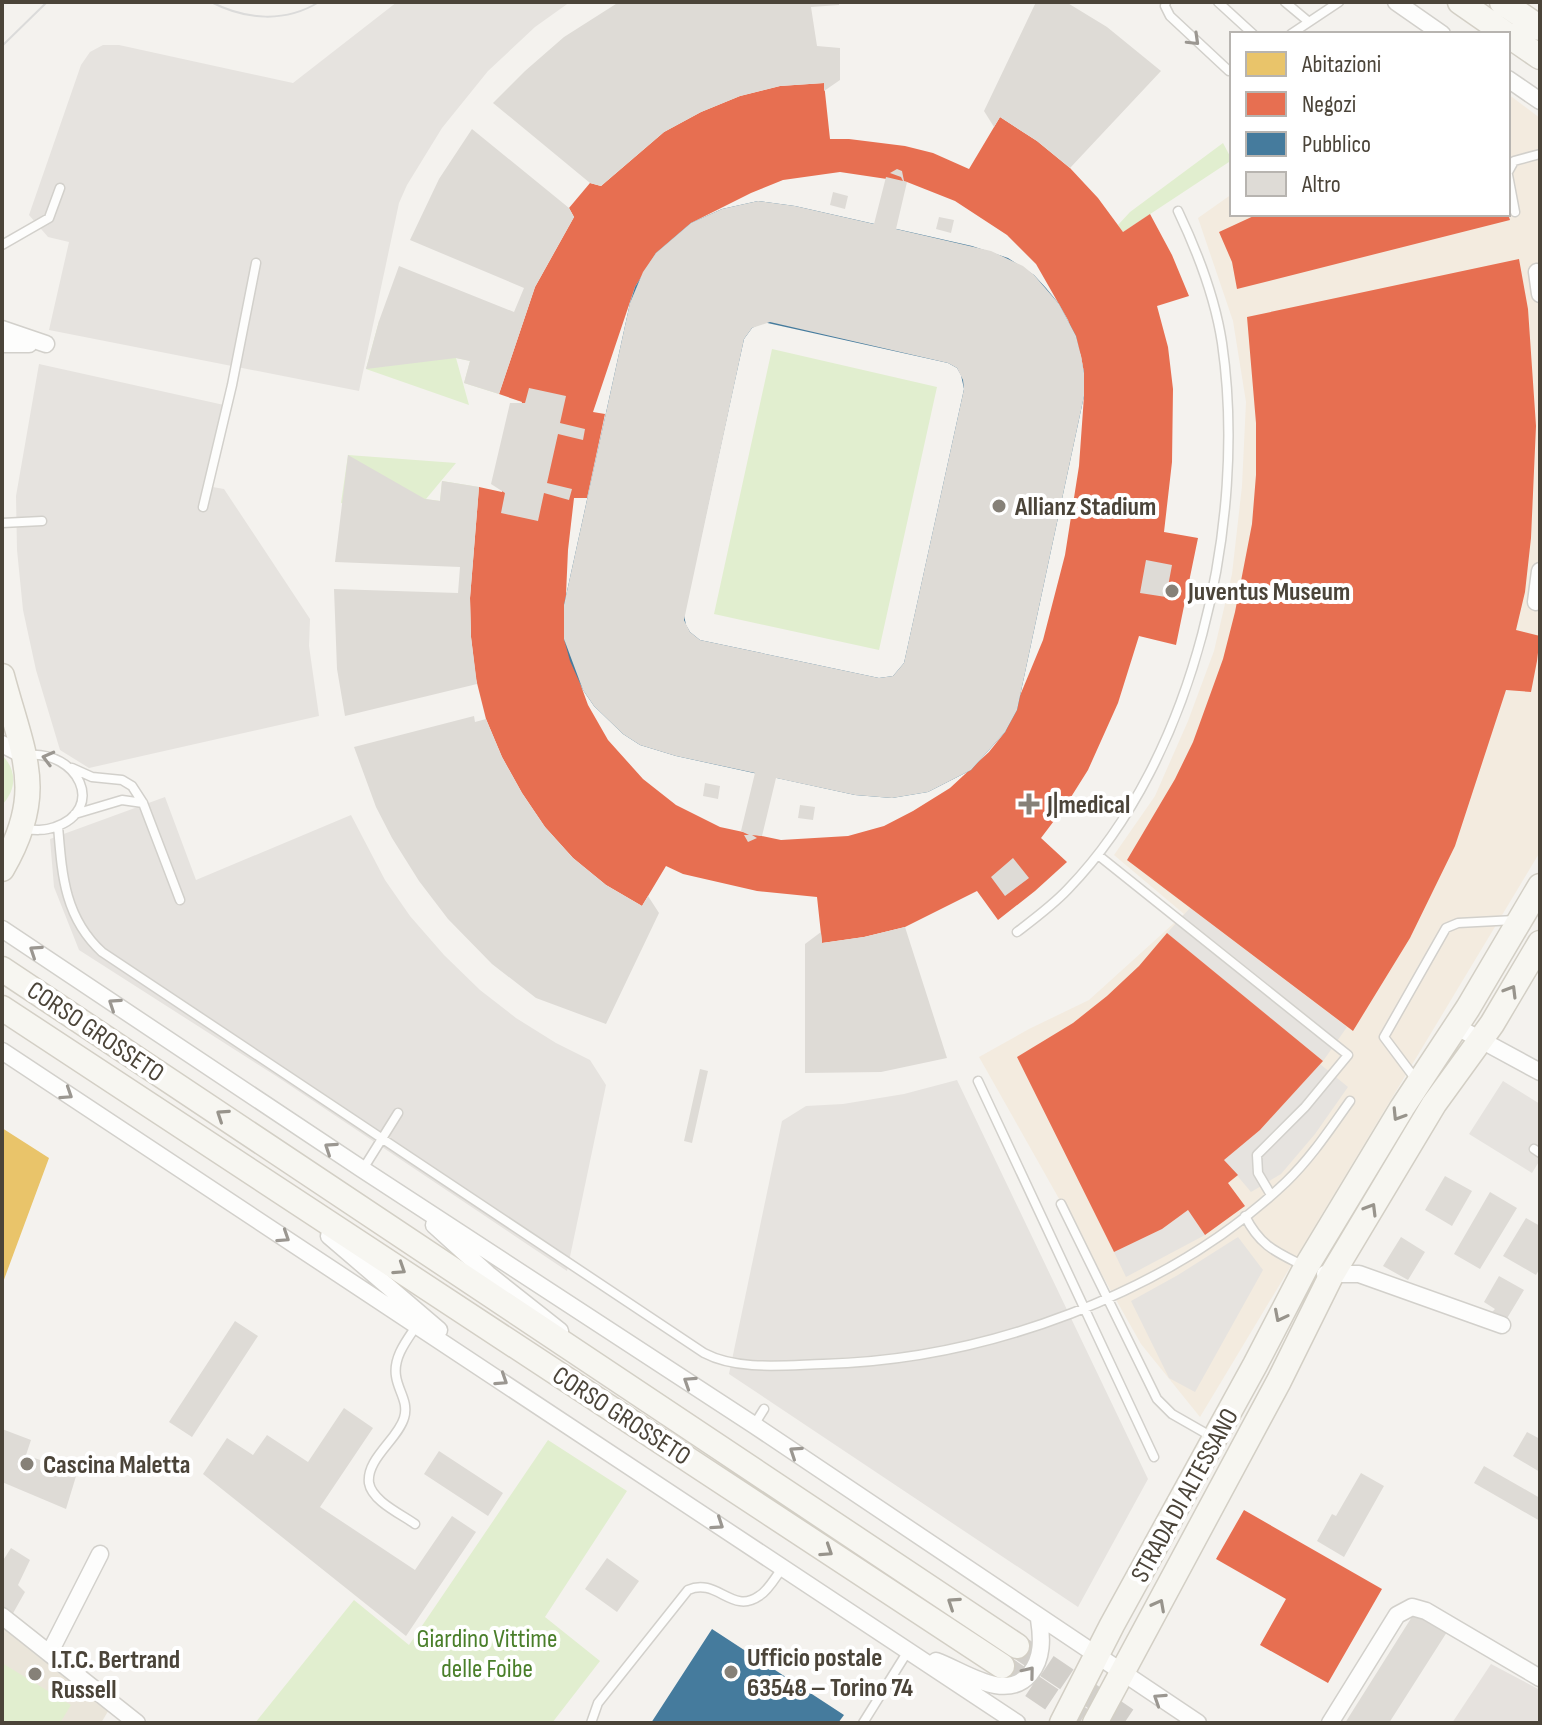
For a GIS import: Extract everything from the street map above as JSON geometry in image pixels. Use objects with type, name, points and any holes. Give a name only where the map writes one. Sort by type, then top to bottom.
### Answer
[{"type":"main road","points":[[1460,2],[1503,32]]},
{"type":"main road","points":[[1502,2],[1540,28]]},
{"type":"main road","points":[[1510,37],[1540,57]]},
{"type":"main road","points":[[2,676],[13,750],[29,789],[13,827],[2,869]]},
{"type":"main road","name":"STRADA DI ALTESSANO","points":[[1062,1723],[1306,1267],[1457,1027],[1540,886]]},
{"type":"main road","name":"STRADA DI ALTESSANO","points":[[1095,1723],[1279,1381],[1331,1276],[1434,1104],[1481,1039],[1540,943]]},
{"type":"main road","name":"CORSO GROSSETO","points":[[2,969],[1017,1646]]},
{"type":"main road","name":"CORSO GROSSETO","points":[[2,1008],[1002,1666]]},
{"type":"street","points":[[1396,2],[1437,32]]},
{"type":"street","points":[[1510,80],[1540,101]]},
{"type":"street","points":[[1534,273],[1540,294]]},
{"type":"street","points":[[2,329],[46,344],[2,344]]},
{"type":"street","points":[[1536,602],[1540,571]]},
{"type":"street","name":"CORSO GROSSETO","points":[[2,929],[754,1425],[1095,1657],[1198,1723]]},
{"type":"street","points":[[1457,1027],[1540,1072]]},
{"type":"street","name":"CORSO GROSSETO","points":[[2,1051],[1017,1723]]},
{"type":"street","name":"CORSO GROSSETO","points":[[242,1164],[431,1321],[464,1355]]},
{"type":"street","name":"CORSO GROSSETO","points":[[407,1198],[488,1274],[545,1316],[590,1360]]},
{"type":"street","points":[[1306,1267],[1331,1276],[1359,1274],[1502,1325]]},
{"type":"street","points":[[50,1652],[100,1554]]},
{"type":"street","points":[[1330,1723],[1397,1615],[1412,1607],[1426,1611],[1540,1678]]},
{"type":"street","points":[[2,1616],[137,1723]]},
{"type":"street","name":"CORSO GROSSETO","points":[[908,1651],[988,1683],[1009,1687],[1026,1679],[1037,1664],[1041,1647],[1039,1619]]},
{"type":"lane","points":[[1166,2],[1170,16],[1230,71]]},
{"type":"lane","points":[[1218,2],[1251,32]]},
{"type":"lane","points":[[1285,2],[1309,22]]},
{"type":"lane","points":[[1294,32],[1339,2]]},
{"type":"lane","points":[[1510,169],[1514,161],[1538,152]]},
{"type":"lane","points":[[1510,184],[1515,212]]},
{"type":"lane","points":[[2,245],[49,218],[60,188]]},
{"type":"lane","points":[[1017,932],[1068,890],[1098,855],[1142,788],[1159,755],[1182,696],[1204,627],[1219,564],[1227,510],[1226,396],[1222,344],[1198,254],[1178,211]]},
{"type":"lane","points":[[203,507],[232,385],[256,263]]},
{"type":"lane","points":[[2,523],[42,521]]},
{"type":"lane","points":[[13,750],[42,754],[92,777],[127,783],[143,803],[180,900]]},
{"type":"lane","points":[[72,768],[82,793],[80,806],[74,815]]},
{"type":"lane","points":[[13,827],[41,830],[58,826],[74,815],[122,800],[143,803]]},
{"type":"lane","points":[[58,826],[65,890],[81,927],[97,947],[679,1336],[722,1361],[835,1364],[939,1352],[1003,1338],[1106,1298],[1160,1272],[1245,1216],[1302,1165],[1350,1101]]},
{"type":"lane","points":[[1098,855],[1348,1055],[1305,1107],[1257,1155],[1258,1173],[1271,1195]]},
{"type":"lane","points":[[1419,1083],[1384,1037],[1446,928],[1458,923],[1520,920]]},
{"type":"lane","points":[[978,1081],[1154,1457]]},
{"type":"lane","points":[[362,1169],[398,1113]]},
{"type":"lane","points":[[1061,1204],[1157,1399],[1172,1414],[1215,1439]]},
{"type":"lane","points":[[1245,1216],[1254,1234],[1269,1248],[1306,1267]]},
{"type":"lane","points":[[415,1524],[375,1495],[369,1481],[372,1468],[405,1416],[405,1403],[396,1380],[395,1367],[417,1324]]},
{"type":"lane","points":[[754,1425],[764,1409]]},
{"type":"lane","points":[[591,1723],[598,1703],[685,1592],[697,1586],[707,1586],[734,1600],[752,1600],[766,1590],[783,1567]]},
{"type":"lane","points":[[863,1723],[908,1651]]},
{"type":"shaded area","points":[[397,2],[570,2],[535,27],[488,71],[442,128],[407,185],[399,203],[359,391],[49,330],[69,242],[48,237],[29,215],[81,65],[90,52],[103,45],[119,45],[293,83]]},
{"type":"shaded area","points":[[1510,96],[1540,118],[1540,852],[1200,1417],[1141,1344],[979,1057],[1089,1000],[1184,914],[1114,855],[1155,796],[1188,721],[1214,651],[1232,574],[1242,486],[1246,402],[1233,321],[1198,218],[1230,195],[1230,216],[1510,216]]},
{"type":"shaded area","points":[[39,364],[224,405],[207,486],[224,489],[310,619],[309,646],[319,716],[89,768],[60,750],[36,670],[23,610],[17,550],[16,496]]},
{"type":"shaded area","points":[[165,797],[196,880],[351,815],[385,880],[410,916],[444,955],[480,990],[516,1018],[590,1060],[606,1085],[567,1271],[276,1076],[79,950],[54,887],[50,839]]},
{"type":"shaded area","points":[[1190,908],[1347,1027],[1323,1061],[1167,933]]},
{"type":"shaded area","points":[[1320,1064],[1348,1087],[1315,1134],[1281,1174],[1251,1192],[1224,1160],[1260,1130]]},
{"type":"shaded area","points":[[957,1080],[1148,1479],[1078,1607],[729,1374],[782,1121],[806,1106],[843,1104],[904,1094]]},
{"type":"shaded area","points":[[1503,1081],[1540,1104],[1540,1160],[1532,1173],[1469,1134]]},
{"type":"shaded area","points":[[1188,1210],[1205,1235],[1126,1277],[1114,1252],[1162,1229]]},
{"type":"shaded area","points":[[1238,1237],[1263,1270],[1195,1392],[1169,1378],[1131,1301]]},
{"type":"shaded area","name":"I.T.C. Bertrand Russell","points":[[2,1622],[110,1708],[101,1723],[2,1723]]},
{"type":"shaded area","points":[[1491,1664],[1540,1690],[1540,1723],[1452,1723]]},
{"type":"green space","points":[[1223,143],[1230,161],[1123,232],[1118,225],[1130,212]]},
{"type":"green space","points":[[379,321],[490,358],[499,394],[464,383],[470,361],[456,358],[469,405],[366,369]]},
{"type":"green space","points":[[772,349],[937,387],[879,650],[714,614]]},
{"type":"green space","points":[[348,455],[456,463],[426,499],[440,501],[442,481],[479,487],[476,514],[453,515],[341,503]]},
{"type":"green space","points":[[2,755],[13,773],[13,786],[2,805]]},
{"type":"green space","name":"Giardino Vittime delle Foibe","points":[[548,1440],[627,1491],[545,1617],[600,1661],[552,1723],[255,1723],[354,1600],[409,1645]]},
{"type":"green space","points":[[2,1663],[71,1705],[60,1723],[2,1723]]},
{"type":"building: Abitazioni","points":[[2,1128],[49,1158],[2,1285],[3,1175]]},
{"type":"building: Negozi","points":[[824,83],[830,139],[905,146],[933,153],[969,169],[1000,117],[1070,168],[1098,198],[1123,232],[1150,214],[1189,296],[1157,306],[1168,347],[1173,389],[1172,462],[1164,532],[1198,538],[1176,645],[1139,636],[1118,703],[1088,770],[1041,838],[1067,862],[998,920],[977,891],[905,927],[822,943],[817,897],[757,891],[683,874],[666,866],[642,906],[606,885],[573,858],[545,827],[502,757],[486,719],[476,679],[471,637],[470,598],[479,487],[502,492],[522,402],[499,394],[535,287],[574,217],[569,208],[590,183],[601,186],[664,132],[740,96],[780,86]],"holes":[[[840,172],[907,182],[955,201],[1007,235],[1036,264],[1068,320],[1081,356],[1084,396],[1079,466],[1065,555],[1043,640],[1005,732],[989,752],[950,788],[913,811],[884,826],[848,836],[781,840],[720,827],[676,805],[643,779],[608,740],[588,705],[564,639],[574,498],[587,498],[605,414],[593,412],[635,287],[656,253],[691,223],[783,180]]]},
{"type":"building: Negozi","points":[[1254,216],[1509,216],[1510,220],[1237,289],[1232,262],[1219,232]]},
{"type":"building: Negozi","points":[[1519,259],[1528,309],[1536,426],[1531,538],[1525,592],[1516,630],[1540,636],[1531,692],[1506,690],[1455,846],[1410,938],[1353,1031],[1127,860],[1193,742],[1223,659],[1235,612],[1252,524],[1256,475],[1256,423],[1247,317]]},
{"type":"building: Negozi","points":[[1167,933],[1323,1061],[1260,1130],[1224,1160],[1238,1175],[1228,1183],[1245,1206],[1205,1235],[1188,1210],[1162,1229],[1114,1252],[1017,1057],[1073,1023],[1107,996],[1139,966]]},
{"type":"building: Negozi","points":[[1244,1510],[1382,1589],[1328,1683],[1260,1645],[1286,1599],[1216,1559]]},
{"type":"building: Pubblico","name":"Allianz Stadium","points":[[758,201],[795,206],[972,246],[1008,258],[1034,275],[1046,288],[1059,304],[1076,336],[1084,373],[1084,396],[1017,710],[1005,732],[971,770],[928,792],[892,798],[855,795],[676,756],[640,745],[623,734],[594,706],[570,661],[564,639],[564,605],[635,287],[656,253],[691,223],[722,209]],"holes":[[[763,322],[948,363],[957,368],[964,389],[904,663],[893,676],[879,678],[700,640],[690,632],[684,615],[744,339],[752,328]]]},
{"type":"building: Pubblico","name":"Ufficio postale 63548 – Torino 74","points":[[712,1629],[844,1715],[838,1723],[651,1723]]},
{"type":"building: Altro","points":[[619,2],[839,2],[839,5],[811,7],[817,46],[840,48],[840,80],[824,91],[824,83],[780,86],[740,96],[701,112],[664,132],[601,186],[590,183],[493,103],[564,37]]},
{"type":"building: Altro","points":[[1036,2],[1066,2],[1107,27],[1161,71],[1070,168],[1000,117],[994,127],[984,111]]},
{"type":"building: Altro","points":[[472,129],[569,208],[574,217],[535,287],[499,394],[464,383],[470,361],[456,358],[366,369],[399,266],[514,312],[524,288],[410,240],[439,179]]},
{"type":"building: Altro","name":"Allianz Stadium","points":[[897,169],[902,171],[907,182],[896,229],[991,251],[1023,266],[1034,275],[1059,304],[1076,336],[1084,373],[1084,396],[1017,710],[1005,732],[971,770],[928,792],[892,798],[855,795],[776,778],[762,836],[752,835],[757,838],[748,842],[744,835],[749,835],[741,831],[755,773],[676,756],[640,745],[623,734],[594,706],[583,690],[564,639],[564,605],[630,303],[643,272],[656,253],[691,223],[722,209],[758,201],[874,224],[886,177],[903,181],[890,173]],"holes":[[[770,322],[948,363],[957,368],[964,389],[904,663],[893,676],[879,678],[700,640],[690,632],[684,620],[744,339],[752,328]]]},
{"type":"building: Altro","points":[[833,192],[848,196],[845,209],[830,205]]},
{"type":"building: Altro","points":[[939,217],[954,220],[951,233],[936,229]]},
{"type":"building: Altro","points":[[529,388],[566,396],[560,423],[585,429],[583,440],[558,434],[547,483],[572,489],[569,500],[544,493],[538,521],[501,513],[505,493],[491,484],[510,403],[525,403]]},
{"type":"building: Altro","points":[[348,455],[425,499],[440,501],[442,481],[479,487],[470,598],[477,684],[345,716],[337,669],[334,589],[458,593],[460,567],[335,562]]},
{"type":"building: Altro","points":[[1146,560],[1172,565],[1166,597],[1140,593]]},
{"type":"building: Altro","points":[[474,716],[475,722],[486,719],[522,793],[545,827],[573,858],[606,885],[642,906],[648,896],[659,913],[606,1024],[536,998],[492,964],[448,919],[419,881],[376,807],[354,747]]},
{"type":"building: Altro","points":[[705,783],[720,786],[718,799],[703,796]]},
{"type":"building: Altro","points":[[800,805],[815,807],[813,820],[798,818]]},
{"type":"building: Altro","points":[[1013,858],[1029,878],[1005,896],[991,877]]},
{"type":"building: Altro","points":[[905,927],[947,1058],[881,1072],[805,1073],[805,944],[821,932],[822,943]]},
{"type":"building: Altro","points":[[700,1069],[708,1071],[692,1143],[684,1141]]},
{"type":"building: Altro","points":[[1445,1176],[1472,1191],[1452,1226],[1425,1210]]},
{"type":"building: Altro","points":[[1490,1192],[1517,1208],[1480,1269],[1454,1254]]},
{"type":"building: Altro","points":[[1526,1218],[1540,1226],[1540,1268],[1536,1275],[1503,1256]]},
{"type":"building: Altro","points":[[1401,1237],[1425,1252],[1408,1280],[1383,1266]]},
{"type":"building: Altro","points":[[1499,1276],[1524,1290],[1506,1320],[1492,1312],[1495,1309],[1484,1302]]},
{"type":"building: Altro","points":[[235,1321],[258,1336],[192,1437],[169,1422]]},
{"type":"building: Altro","points":[[344,1408],[373,1428],[320,1507],[415,1570],[452,1516],[476,1532],[406,1636],[203,1474],[227,1438],[253,1455],[267,1435],[308,1462]]},
{"type":"building: Altro","name":"Cascina Maletta","points":[[2,1429],[31,1440],[26,1455],[77,1473],[66,1509],[2,1482]]},
{"type":"building: Altro","points":[[1527,1432],[1540,1439],[1540,1472],[1513,1456]]},
{"type":"building: Altro","points":[[439,1451],[503,1493],[488,1516],[424,1474]]},
{"type":"building: Altro","points":[[1484,1466],[1540,1498],[1540,1521],[1474,1483]]},
{"type":"building: Altro","points":[[1361,1473],[1384,1486],[1344,1557],[1317,1541]]},
{"type":"building: Altro","name":"Cascina Maletta","points":[[11,1548],[30,1560],[18,1585],[25,1592],[12,1615],[2,1609],[2,1562]]},
{"type":"building: Altro","points":[[607,1558],[639,1581],[617,1612],[585,1589]]},
{"type":"building: Altro","points":[[1415,1612],[1447,1632],[1389,1723],[1345,1723]]},
{"type":"tunnel","points":[[1017,1646],[1132,1723]]},
{"type":"tunnel","points":[[1002,1666],[1087,1723]]},
{"type":"tram line","points":[[2,46],[47,2]]},
{"type":"tram line","points":[[211,2],[238,13],[265,17],[293,13],[319,2]]},
{"type":"place","name":"Allianz Stadium","points":[[999,506]]},
{"type":"place","name":"Juventus Museum","points":[[1172,591]]},
{"type":"place","name":"J|medical","points":[[1029,804]]},
{"type":"place","name":"Cascina Maletta","points":[[27,1464]]},
{"type":"place","name":"Ufficio postale 63548 – Torino 74","points":[[731,1672]]},
{"type":"place","name":"I.T.C. Bertrand Russell","points":[[35,1674]]}]
